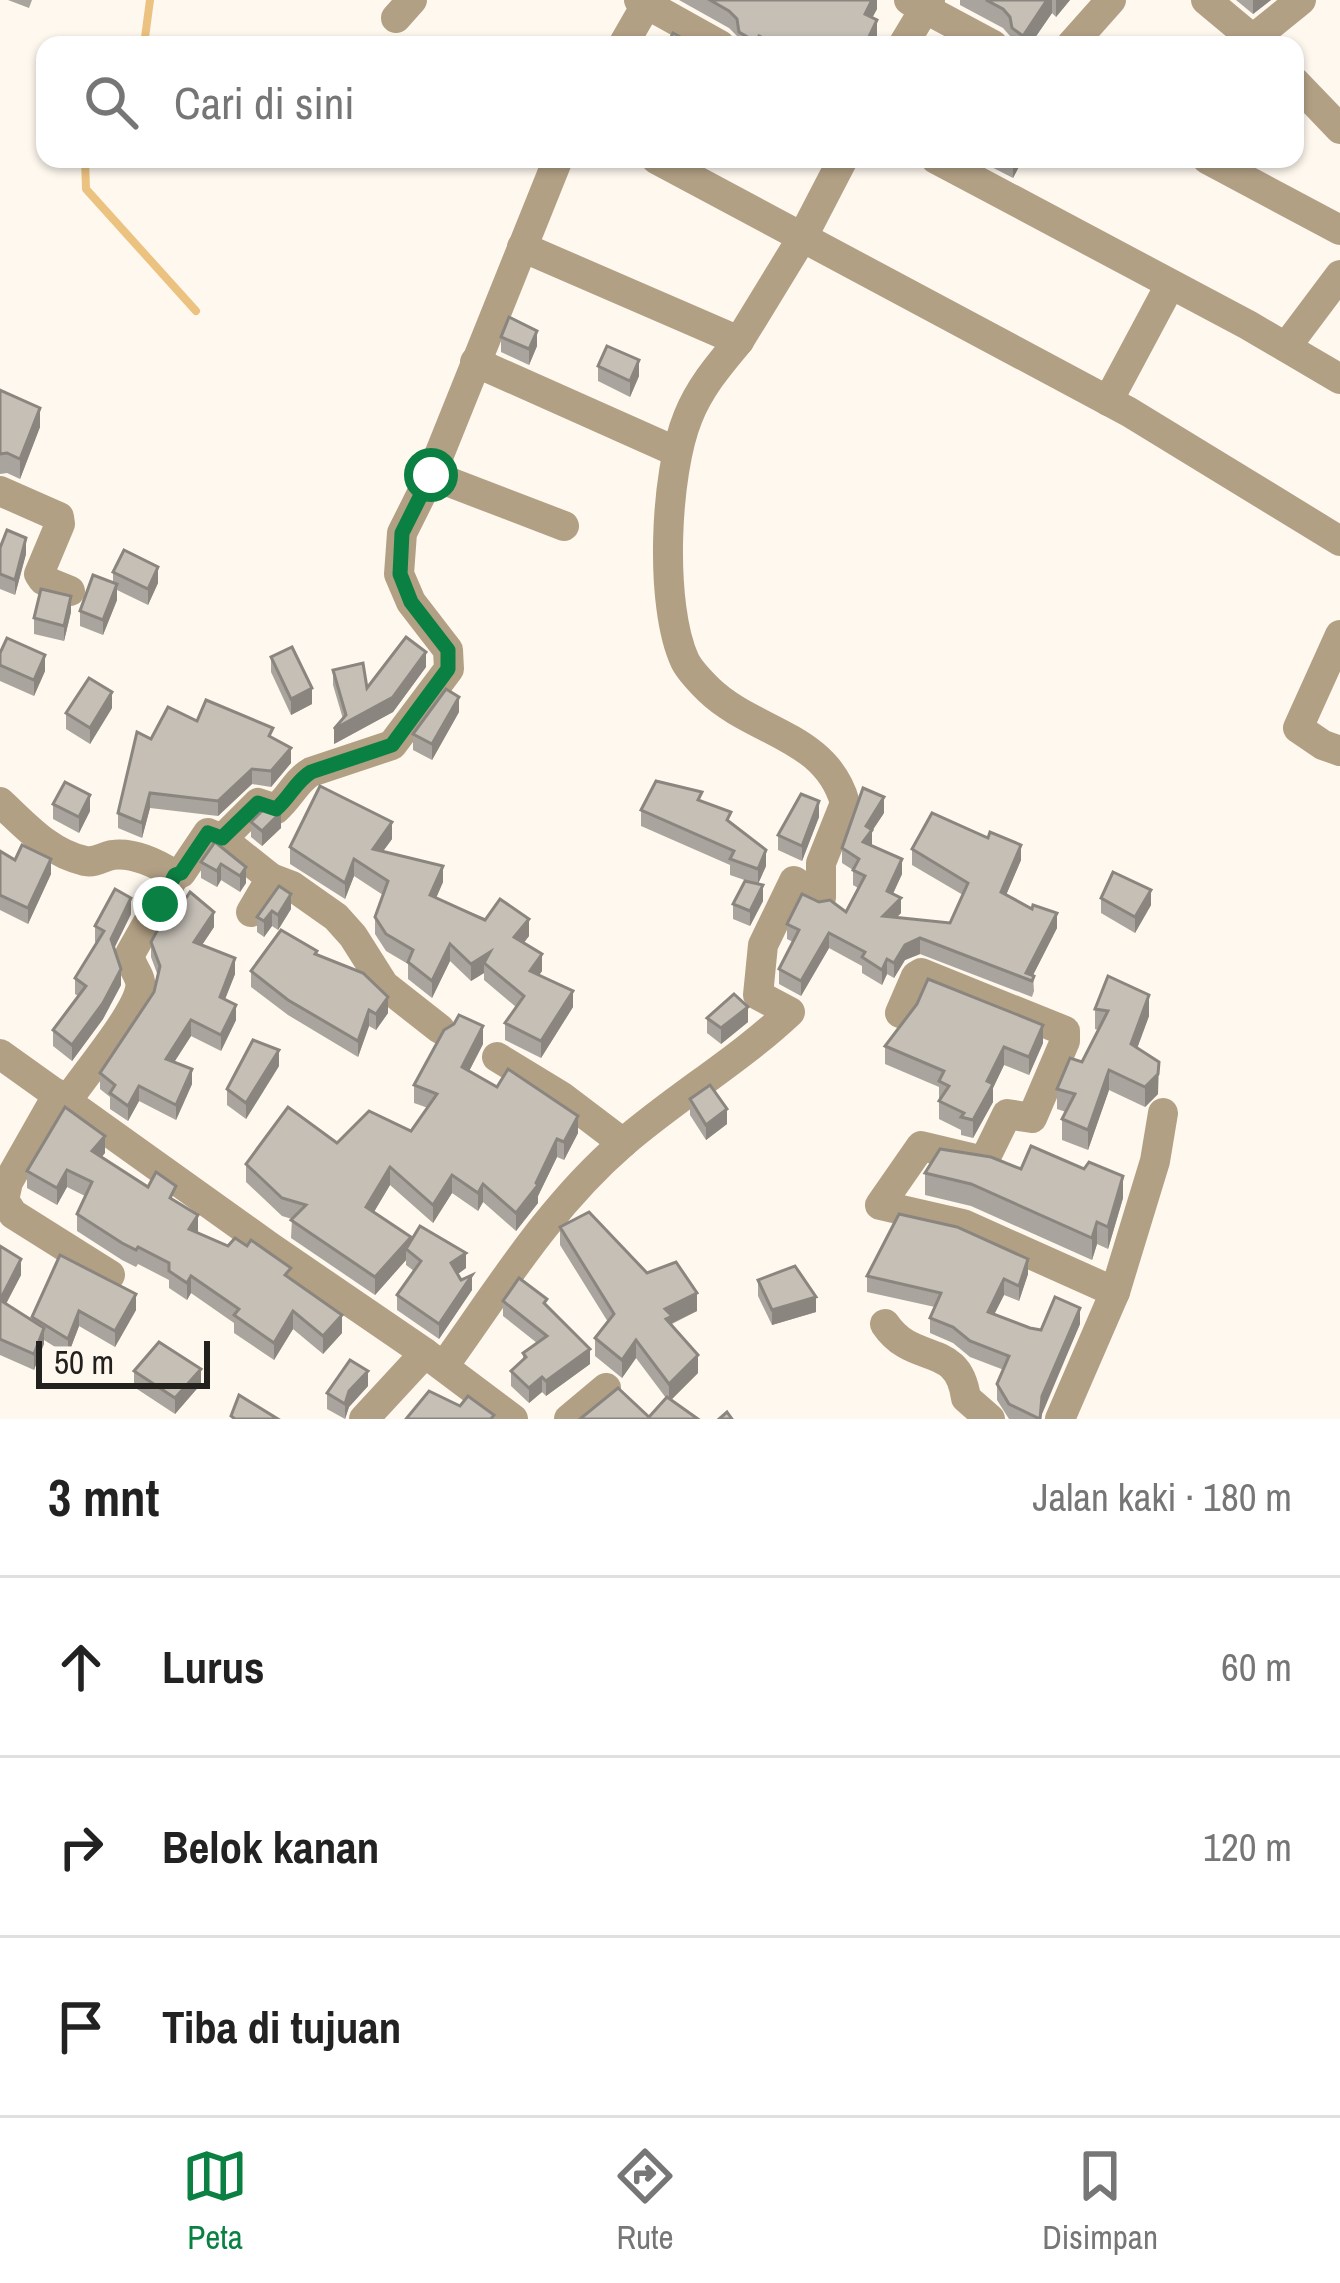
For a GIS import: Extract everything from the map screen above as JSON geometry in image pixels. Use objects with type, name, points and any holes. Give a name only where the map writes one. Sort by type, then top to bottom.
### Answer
[{"type":"street","points":[[1079,36],[1111,0]]},
{"type":"street","points":[[1206,0],[1250,36]]},
{"type":"street","points":[[1263,36],[1301,0]]},
{"type":"street","points":[[627,36],[643,2],[704,36]]},
{"type":"street","points":[[907,36],[921,3],[978,36]]},
{"type":"street","points":[[1304,91],[1340,128]]},
{"type":"street","points":[[222,838],[258,803],[276,809],[300,779],[392,745],[448,669],[448,650],[411,602],[400,574],[402,533],[431,475],[555,168]]},
{"type":"street","points":[[673,168],[1108,401],[1340,541]]},
{"type":"street","points":[[364,1419],[434,1359],[552,1213],[623,1143],[790,1012],[758,995],[763,944],[794,881],[821,898],[821,863],[845,803],[830,767],[711,692],[687,665],[676,636],[669,504],[677,452],[705,382],[744,331],[802,238],[838,168]]},
{"type":"street","points":[[953,168],[1340,379]]},
{"type":"street","points":[[1224,168],[1340,230]]},
{"type":"street","points":[[522,247],[744,331]]},
{"type":"street","points":[[1286,347],[1340,275]]},
{"type":"street","points":[[1108,401],[1170,285]]},
{"type":"street","points":[[475,362],[677,452]]},
{"type":"street","points":[[431,475],[564,526]]},
{"type":"street","points":[[0,491],[59,517],[39,574],[70,591]]},
{"type":"street","points":[[1340,634],[1298,728],[1323,746],[1340,751]]},
{"type":"street","points":[[0,802],[50,848],[91,863],[112,855],[130,856],[175,875],[208,833],[222,838],[271,878],[292,886],[336,916],[384,985],[440,1030]]},
{"type":"street","points":[[110,1275],[13,1214],[4,1200],[8,1182],[62,1097],[128,1014],[140,990],[140,979],[130,968],[130,954],[175,875]]},
{"type":"street","points":[[251,912],[271,878]]},
{"type":"street","points":[[900,1013],[921,973],[1057,1026],[1066,1034],[1032,1118],[1007,1114],[984,1161],[921,1146],[880,1205],[963,1224],[1115,1292]]},
{"type":"street","points":[[0,1054],[513,1419]]},
{"type":"street","points":[[497,1058],[561,1096],[623,1143]]},
{"type":"street","points":[[1060,1419],[1115,1292],[1155,1161],[1163,1113]]},
{"type":"street","points":[[885,1324],[898,1343],[950,1362],[962,1373],[966,1398],[990,1419]]},
{"type":"street","points":[[569,1419],[606,1388]]},
{"type":"building","points":[[710,0],[872,0],[865,14],[877,20],[869,36],[746,36],[729,11]]},
{"type":"building","points":[[986,0],[1047,0],[1023,36],[1012,28],[1003,9]]},
{"type":"building","points":[[509,317],[537,331],[529,349],[501,337]]},
{"type":"building","points":[[607,346],[639,360],[630,381],[598,366]]},
{"type":"building","points":[[0,390],[40,408],[20,459],[0,454]]},
{"type":"building","points":[[7,530],[26,538],[15,580],[0,574],[0,548]]},
{"type":"building","points":[[124,550],[158,567],[148,589],[113,572]]},
{"type":"building","points":[[93,575],[117,584],[103,620],[80,611]]},
{"type":"building","points":[[41,589],[71,596],[64,626],[34,618]]},
{"type":"building","points":[[406,637],[426,652],[393,697],[334,729],[346,715],[333,670],[363,663],[367,688]]},
{"type":"building","points":[[7,638],[45,655],[34,680],[0,665]]},
{"type":"building","points":[[292,647],[312,688],[291,699],[271,657]]},
{"type":"building","points":[[89,678],[112,692],[90,728],[66,713]]},
{"type":"building","points":[[446,689],[459,697],[432,744],[413,734]]},
{"type":"building","points":[[206,700],[273,728],[269,736],[291,748],[271,771],[252,769],[218,801],[150,793],[142,823],[118,813],[137,732],[151,739],[168,707],[197,721]]},
{"type":"building","points":[[656,781],[702,792],[698,800],[731,812],[727,820],[766,850],[758,869],[730,859],[734,851],[641,810]]},
{"type":"building","points":[[65,782],[90,795],[79,817],[53,804]]},
{"type":"building","points":[[320,786],[392,822],[373,849],[443,866],[430,895],[485,920],[500,899],[529,919],[514,937],[542,954],[530,971],[573,991],[541,1041],[505,1023],[524,996],[484,963],[490,952],[471,964],[450,944],[432,981],[408,962],[413,950],[386,934],[375,917],[388,881],[354,859],[345,883],[290,847]]},
{"type":"building","points":[[863,788],[884,797],[866,826],[872,830],[863,842],[902,859],[887,891],[901,898],[883,916],[950,923],[968,883],[912,849],[932,813],[988,838],[990,832],[1021,845],[1001,892],[1032,909],[1033,905],[1057,913],[1026,973],[1034,976],[1032,981],[920,938],[905,945],[894,963],[887,959],[882,970],[862,957],[865,952],[829,933],[801,981],[779,969],[799,930],[787,924],[802,894],[819,902],[830,900],[846,912],[865,876],[853,870],[859,859],[842,848]]},
{"type":"building","points":[[801,794],[819,801],[802,846],[778,835]]},
{"type":"building","points":[[263,810],[281,812],[262,831],[251,822]]},
{"type":"building","points":[[215,842],[246,867],[240,876],[221,864],[217,871],[201,862]]},
{"type":"building","points":[[22,845],[51,859],[28,908],[0,895],[0,851],[15,860]]},
{"type":"building","points":[[1113,872],[1151,890],[1135,917],[1101,898]]},
{"type":"building","points":[[745,881],[763,885],[750,911],[733,904]]},
{"type":"building","points":[[279,886],[291,894],[278,915],[272,911],[264,921],[257,917]]},
{"type":"building","points":[[115,889],[131,898],[111,939],[121,969],[72,1045],[53,1030],[86,986],[75,978],[104,931],[95,926]]},
{"type":"building","points":[[190,892],[214,912],[194,942],[235,958],[220,997],[236,1005],[221,1035],[191,1020],[166,1059],[192,1069],[176,1105],[139,1086],[128,1106],[110,1093],[115,1085],[100,1073],[154,992],[160,966],[151,942],[166,914],[173,918]]},
{"type":"building","points":[[281,930],[317,951],[315,954],[363,973],[388,997],[376,1014],[369,1010],[358,1041],[288,1000],[251,971]]},
{"type":"building","points":[[1108,976],[1149,995],[1131,1044],[1159,1062],[1158,1074],[1145,1087],[1109,1070],[1088,1130],[1062,1119],[1075,1094],[1057,1089],[1070,1058],[1082,1062],[1108,1011],[1095,1009]]},
{"type":"building","points":[[928,979],[1043,1025],[1029,1057],[1004,1047],[987,1081],[993,1084],[973,1120],[939,1101],[949,1086],[939,1081],[944,1071],[885,1046],[917,1004]]},
{"type":"building","points":[[734,994],[748,1007],[721,1028],[707,1018]]},
{"type":"building","points":[[459,1015],[483,1026],[462,1067],[497,1087],[508,1069],[578,1116],[564,1142],[557,1139],[538,1185],[516,1213],[483,1184],[478,1193],[452,1175],[433,1205],[390,1167],[366,1207],[411,1237],[375,1277],[291,1220],[306,1205],[282,1198],[246,1164],[288,1107],[337,1143],[369,1111],[411,1131],[437,1094],[414,1085],[444,1030]]},
{"type":"building","points":[[253,1040],[279,1050],[246,1103],[227,1089]]},
{"type":"building","points":[[710,1085],[727,1109],[706,1125],[690,1099]]},
{"type":"building","points":[[65,1107],[105,1136],[92,1151],[148,1187],[156,1172],[176,1186],[170,1198],[198,1215],[189,1229],[228,1246],[235,1238],[247,1246],[251,1240],[291,1268],[285,1275],[342,1315],[323,1336],[293,1311],[274,1343],[234,1315],[239,1309],[191,1276],[187,1283],[169,1271],[169,1263],[122,1243],[77,1214],[92,1182],[67,1170],[57,1188],[27,1171]]},
{"type":"building","points":[[1031,1146],[1084,1169],[1089,1162],[1123,1176],[1108,1227],[1097,1222],[1092,1238],[971,1184],[925,1173],[940,1149],[991,1157],[1021,1169]]},
{"type":"building","points":[[589,1212],[647,1273],[676,1262],[697,1293],[665,1309],[672,1316],[666,1319],[698,1355],[669,1384],[636,1340],[622,1360],[595,1338],[614,1314],[560,1227]]},
{"type":"building","points":[[899,1214],[957,1227],[1028,1259],[1019,1286],[1004,1279],[988,1312],[1041,1330],[1055,1297],[1080,1308],[1042,1396],[1040,1419],[1009,1404],[997,1384],[1009,1356],[930,1318],[941,1293],[867,1276]]},
{"type":"building","points":[[420,1226],[466,1253],[451,1263],[461,1280],[472,1275],[439,1324],[397,1295],[421,1261],[406,1249]]},
{"type":"building","points":[[0,1246],[21,1259],[0,1300]]},
{"type":"building","points":[[60,1255],[136,1294],[115,1331],[79,1311],[68,1339],[32,1317]]},
{"type":"building","points":[[795,1266],[816,1297],[772,1310],[758,1280]]},
{"type":"building","points":[[519,1278],[547,1299],[544,1303],[590,1349],[529,1388],[511,1371],[526,1357],[523,1353],[547,1336],[503,1301]]},
{"type":"building","points":[[0,1300],[44,1328],[34,1354],[0,1339]]},
{"type":"building","points":[[159,1342],[201,1369],[175,1398],[134,1371]]},
{"type":"building","points":[[350,1360],[368,1371],[349,1391],[345,1404],[327,1393]]},
{"type":"building","points":[[618,1388],[649,1417],[667,1397],[698,1419],[580,1419]]},
{"type":"building","points":[[429,1391],[460,1406],[468,1396],[494,1415],[491,1419],[406,1419]]},
{"type":"building","points":[[239,1395],[278,1419],[235,1419],[231,1416]]},
{"type":"waterway","points":[[145,36],[150,0]]},
{"type":"waterway","points":[[85,168],[86,189],[196,311]]},
{"type":"route","points":[[160,904],[175,875],[208,833],[222,838],[258,803],[276,809],[311,772],[392,745],[448,669],[448,650],[411,602],[400,574],[402,533],[431,475]]}]
